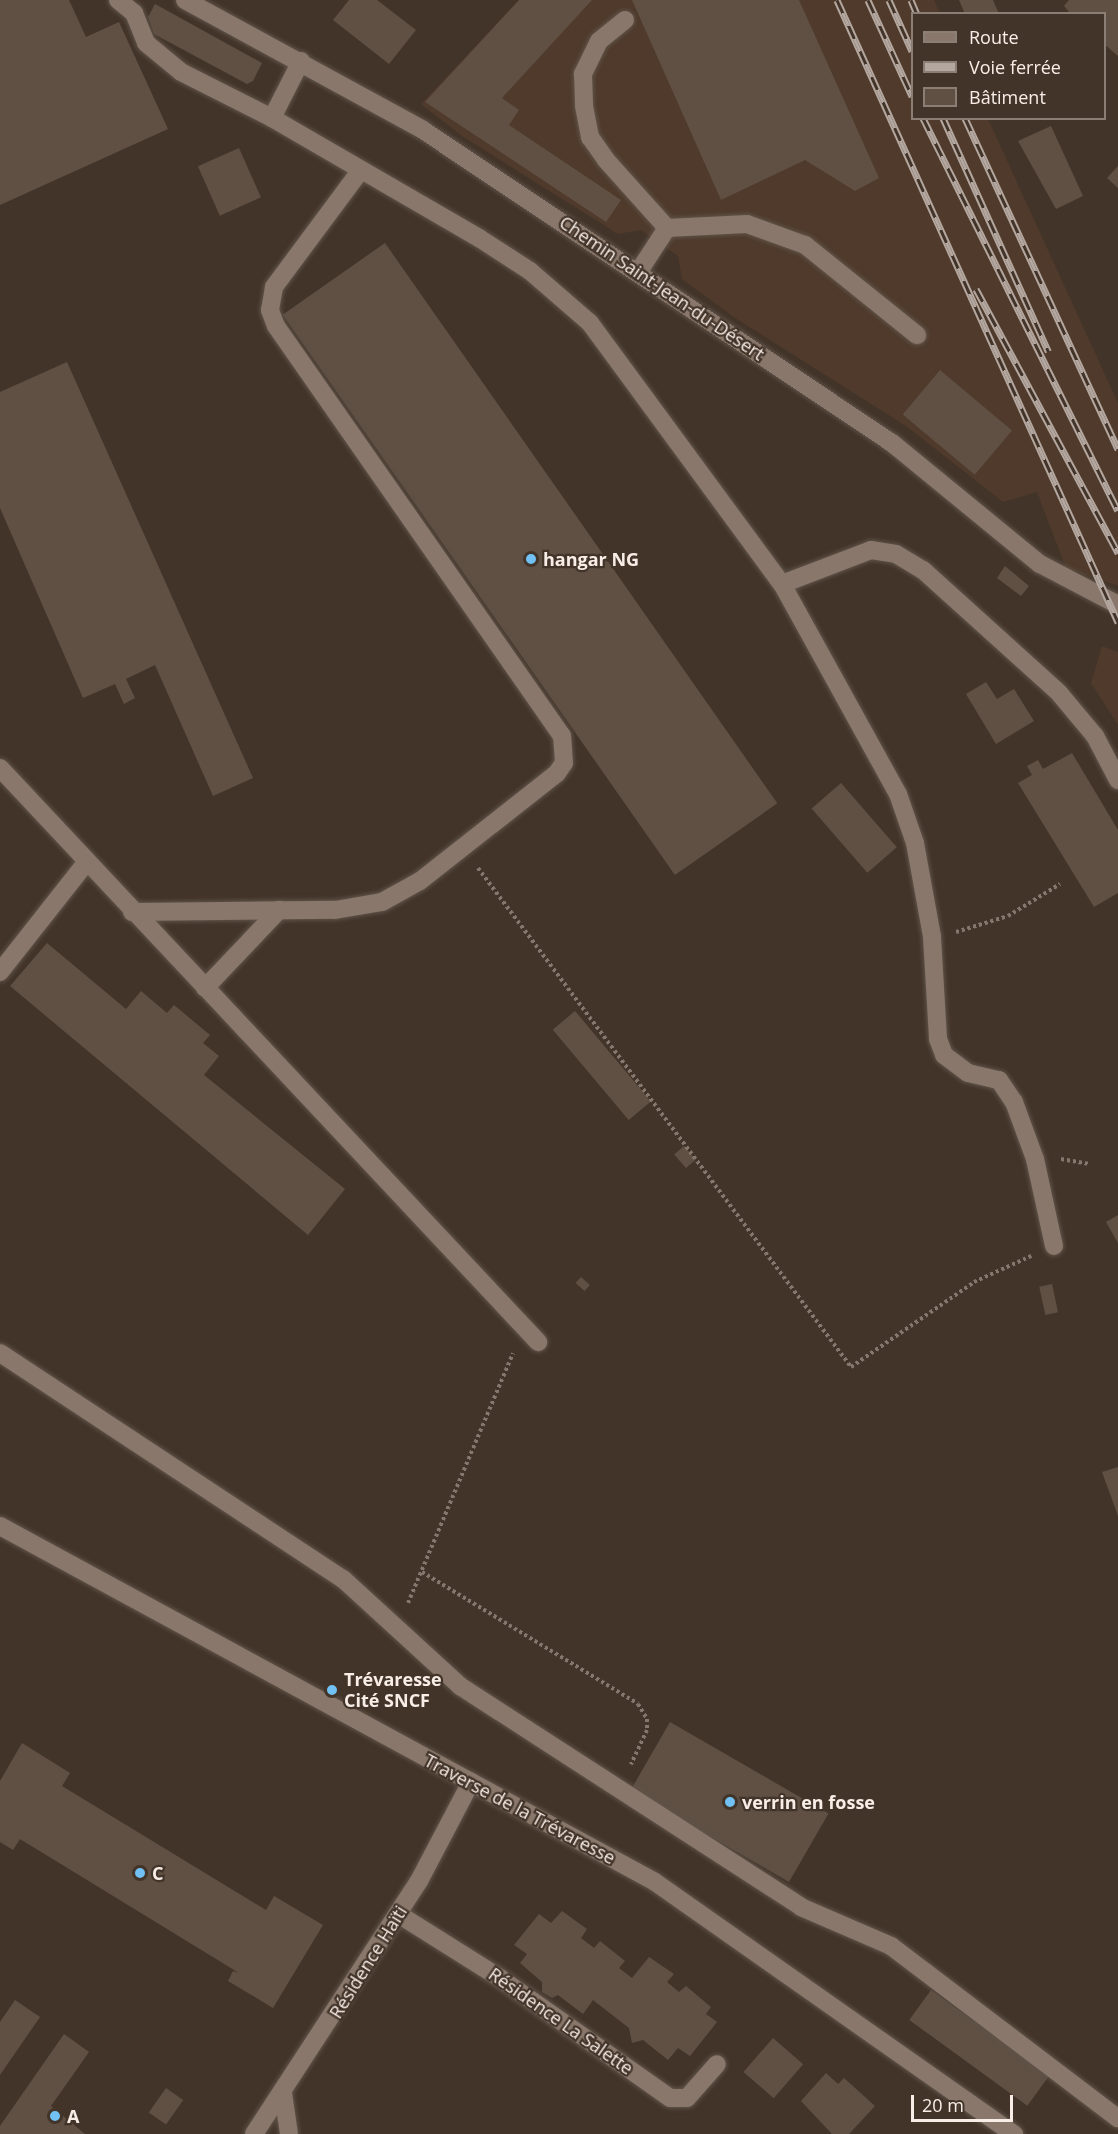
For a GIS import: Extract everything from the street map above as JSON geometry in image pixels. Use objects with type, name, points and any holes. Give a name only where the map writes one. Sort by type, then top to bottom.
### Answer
[{"type":"street","points":[[118,0],[134,13],[146,43],[181,72],[272,118],[530,271],[590,323],[782,584],[898,794],[924,876],[932,937],[938,1039],[944,1055],[968,1073],[999,1080],[1014,1102],[1035,1159],[1054,1246]]},
{"type":"street","name":"Chemin Saint-Jean-du-Désert","points":[[185,0],[301,61],[423,130],[639,271],[892,443],[1040,564],[1118,605]]},
{"type":"street","points":[[625,20],[599,41],[583,74],[584,106],[590,137],[606,160],[667,228]]},
{"type":"street","points":[[272,118],[301,61]]},
{"type":"street","points":[[132,912],[354,909],[382,902],[420,881],[557,773],[566,751],[562,736],[276,326],[270,297],[274,287],[360,171]]},
{"type":"street","points":[[667,228],[747,224],[805,245],[917,335]]},
{"type":"street","points":[[639,271],[667,228]]},
{"type":"street","points":[[782,584],[871,550],[896,554],[923,570],[1059,693],[1095,736],[1118,780]]},
{"type":"street","points":[[0,768],[85,864],[205,988],[537,1342]]},
{"type":"street","points":[[0,972],[85,864]]},
{"type":"street","points":[[205,988],[279,910]]},
{"type":"street","points":[[0,1353],[318,1561],[397,1628],[460,1686],[621,1788],[801,1907],[891,1946],[1118,2118]]},
{"type":"street","name":"Traverse de la Trévaresse","points":[[0,1526],[656,1882],[1014,2134]]},
{"type":"street","name":"Résidence Haïti","points":[[254,2134],[284,2093],[398,1914],[471,1782]]},
{"type":"street","name":"Résidence La Salette","points":[[398,1914],[500,1977],[670,2098],[687,2098],[717,2064]]},
{"type":"street","points":[[284,2093],[289,2134]]},
{"type":"path","points":[[462,847],[851,1367],[974,1282],[1054,1246]]},
{"type":"path","points":[[932,937],[1000,920],[1060,884]]},
{"type":"path","points":[[397,1628],[524,1328]]},
{"type":"path","points":[[422,1572],[638,1704],[647,1719],[646,1730],[621,1788]]},
{"type":"shaded area","points":[[519,0],[934,0],[940,12],[911,12],[911,120],[988,120],[1118,403],[1118,586],[1066,568],[1037,492],[1003,502],[906,426],[735,318],[682,279],[678,256],[641,230],[618,234],[462,136],[421,104]]},
{"type":"shaded area","points":[[1102,646],[1118,652],[1118,725],[1091,683]]},
{"type":"building","points":[[0,0],[69,0],[86,37],[119,22],[168,129],[0,205]]},
{"type":"building","points":[[349,0],[377,0],[416,30],[389,64],[333,20]]},
{"type":"building","points":[[519,0],[592,0],[502,98],[519,110],[509,125],[621,200],[606,222],[425,102]]},
{"type":"building","points":[[632,0],[799,0],[879,178],[855,191],[805,160],[721,200]]},
{"type":"building","points":[[959,0],[993,0],[998,12],[964,12]]},
{"type":"building","points":[[1069,0],[1118,0],[1118,56],[1106,46],[1106,12],[1069,12],[1064,6]]},
{"type":"building","points":[[155,4],[262,63],[253,81],[247,84],[154,34],[148,17]]},
{"type":"building","points":[[1051,126],[1083,196],[1056,209],[1018,141]]},
{"type":"building","points":[[239,148],[261,197],[220,216],[198,166]]},
{"type":"building","points":[[1118,166],[1118,188],[1107,178]]},
{"type":"building","name":"hangar NG","points":[[385,243],[777,803],[675,875],[283,315]]},
{"type":"building","points":[[67,362],[253,778],[213,796],[155,665],[126,679],[135,698],[124,704],[115,684],[83,698],[0,508],[0,392]]},
{"type":"building","points":[[940,370],[1012,430],[975,475],[903,414]]},
{"type":"building","points":[[1005,566],[1029,586],[1021,596],[997,578]]},
{"type":"building","points":[[986,682],[997,699],[1014,689],[1034,721],[996,744],[966,694]]},
{"type":"building","points":[[1072,753],[1118,830],[1118,893],[1094,907],[1018,783],[1032,775],[1027,766],[1038,760],[1043,769]]},
{"type":"building","points":[[841,783],[897,847],[867,873],[812,809]]},
{"type":"building","points":[[47,943],[126,1009],[141,991],[167,1013],[174,1005],[210,1035],[203,1043],[219,1056],[204,1075],[345,1189],[308,1235],[10,986]]},
{"type":"building","points":[[575,1011],[651,1101],[629,1120],[553,1030]]},
{"type":"building","points":[[684,1146],[696,1160],[686,1168],[674,1155]]},
{"type":"building","points":[[1118,1215],[1118,1243],[1106,1222]]},
{"type":"building","points":[[581,1277],[590,1285],[585,1291],[576,1283]]},
{"type":"building","points":[[1052,1284],[1058,1312],[1045,1315],[1039,1287]]},
{"type":"building","points":[[1118,1467],[1118,1516],[1102,1472]]},
{"type":"building","name":"verrin en fosse","points":[[670,1722],[828,1814],[789,1882],[630,1790]]},
{"type":"building","name":"C","points":[[22,1743],[70,1773],[62,1786],[266,1910],[274,1896],[323,1925],[273,2008],[228,1981],[233,1971],[239,1973],[20,1839],[13,1850],[0,1842],[0,1781]]},
{"type":"building","points":[[562,1911],[587,1929],[581,1938],[594,1948],[600,1941],[625,1961],[619,1968],[632,1978],[649,1957],[674,1974],[667,1982],[679,1992],[686,1986],[711,2007],[706,2014],[717,2022],[690,2056],[678,2048],[668,2060],[643,2040],[632,2043],[629,2028],[593,2000],[583,2014],[558,1995],[552,1998],[542,1992],[542,1982],[520,1963],[527,1954],[514,1945],[539,1914],[551,1923]]},
{"type":"building","points":[[931,1990],[1049,2076],[1027,2106],[909,2020]]},
{"type":"building","points":[[15,2000],[40,2017],[0,2075],[0,2022]]},
{"type":"building","points":[[64,2034],[89,2052],[51,2106],[85,2134],[0,2134],[0,2126]]},
{"type":"building","points":[[773,2038],[803,2064],[774,2098],[743,2072]]},
{"type":"building","points":[[826,2073],[838,2084],[844,2078],[875,2106],[849,2134],[832,2134],[801,2101]]},
{"type":"building","points":[[166,2088],[183,2100],[166,2125],[149,2113]]},
{"type":"railway","points":[[837,0],[1118,622]]},
{"type":"railway","points":[[868,0],[911,94]]},
{"type":"railway","points":[[889,0],[911,49]]},
{"type":"railway","points":[[911,0],[916,12]]},
{"type":"railway","points":[[924,120],[1118,510]]},
{"type":"railway","points":[[944,120],[1048,351]]},
{"type":"railway","points":[[966,120],[1118,449]]},
{"type":"railway","points":[[976,289],[1118,553]]},
{"type":"place","name":"hangar NG","points":[[531,559]]},
{"type":"place","name":"Trévaresse Cité SNCF","points":[[332,1690]]},
{"type":"place","name":"verrin en fosse","points":[[730,1802]]},
{"type":"place","name":"C","points":[[140,1873]]},
{"type":"place","name":"A","points":[[55,2116]]}]
